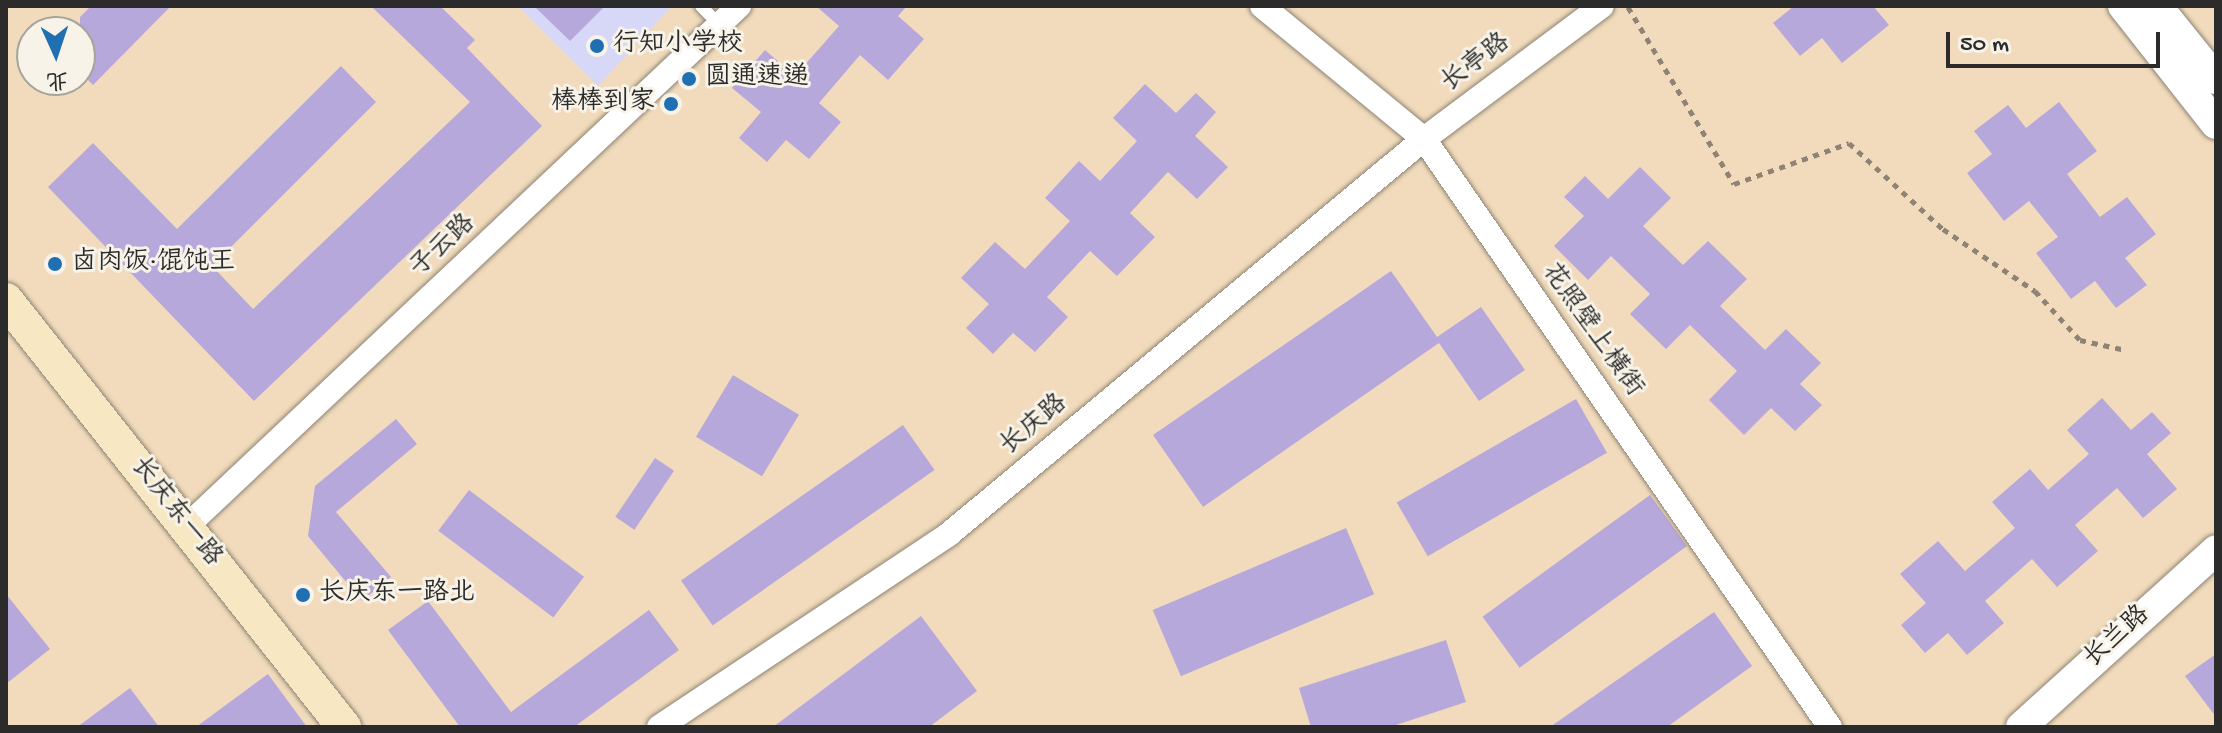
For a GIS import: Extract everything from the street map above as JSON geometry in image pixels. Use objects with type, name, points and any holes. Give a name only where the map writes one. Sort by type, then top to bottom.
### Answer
[{"type":"main road","name":"长庆东一路","points":[[6,300],[344,727]]},
{"type":"street","name":"子云路","points":[[186,527],[739,6]]},
{"type":"street","name":"花照壁上横街","points":[[1262,6],[1424,139],[1830,727]]},
{"type":"street","name":"长亭路","points":[[1424,139],[1602,6]]},
{"type":"street","points":[[2123,6],[2216,124]]},
{"type":"street","points":[[2157,6],[2216,79]]},
{"type":"street","name":"长庆路","points":[[659,727],[949,534],[1424,139]]},
{"type":"street","name":"长兰路","points":[[2021,727],[2216,550]]},
{"type":"lane","points":[[701,6],[720,26]]},
{"type":"path","points":[[1627,6],[1734,184],[1849,143],[1943,229],[2035,291],[2080,340],[2126,350]]},
{"type":"shaded area","name":"行知小学校","points":[[518,6],[672,6],[598,86]]},
{"type":"building","points":[[91,6],[171,6],[96,82],[96,16],[81,16]]},
{"type":"building","points":[[371,6],[440,6],[475,40],[467,48],[542,126],[254,401],[48,187],[93,143],[177,229],[341,66],[376,102],[212,266],[253,309],[470,102]]},
{"type":"building","points":[[534,6],[605,6],[570,41]]},
{"type":"building","points":[[816,6],[907,6],[898,16],[924,39],[888,80],[860,55],[819,103],[841,122],[809,159],[786,140],[767,162],[739,138],[761,112],[732,88],[765,50],[795,76],[839,26]]},
{"type":"building","points":[[1794,6],[1873,6],[1889,25],[1842,63],[1822,38],[1800,56],[1773,23]]},
{"type":"building","points":[[1145,84],[1176,113],[1196,93],[1216,112],[1195,136],[1228,167],[1197,199],[1168,172],[1130,213],[1155,237],[1117,276],[1090,251],[1047,297],[1068,317],[1035,352],[1013,333],[993,354],[966,328],[989,304],[961,278],[995,242],[1025,269],[1070,221],[1045,198],[1079,161],[1100,181],[1137,141],[1113,118]]},
{"type":"building","points":[[2059,102],[2097,151],[2067,174],[2100,217],[2127,197],[2156,234],[2125,258],[2147,285],[2116,308],[2095,281],[2071,299],[2036,253],[2058,237],[2029,201],[2004,221],[1967,173],[1992,154],[1974,131],[2008,105],[2026,128]]},
{"type":"building","points":[[1640,167],[1671,198],[1643,226],[1683,265],[1708,241],[1747,279],[1720,306],[1765,350],[1786,329],[1821,363],[1800,384],[1822,405],[1795,431],[1771,408],[1744,435],[1709,400],[1737,371],[1690,325],[1666,349],[1630,314],[1650,294],[1611,256],[1588,280],[1554,246],[1584,216],[1564,197],[1585,176],[1608,199]]},
{"type":"building","points":[[1391,271],[1437,337],[1481,307],[1525,370],[1479,401],[1439,343],[1203,507],[1153,435]]},
{"type":"building","points":[[733,375],[799,415],[762,476],[696,437]]},
{"type":"building","points":[[2102,398],[2131,430],[2152,412],[2171,433],[2147,454],[2177,489],[2143,518],[2117,488],[2075,525],[2098,551],[2057,587],[2032,559],[1985,601],[2004,623],[1967,655],[1948,633],[1925,653],[1901,625],[1926,603],[1900,574],[1938,541],[1965,571],[2015,528],[1992,502],[2030,469],[2048,490],[2089,454],[2067,430]]},
{"type":"building","points":[[1576,399],[1607,453],[1428,556],[1397,502]]},
{"type":"building","points":[[396,419],[417,444],[336,512],[391,577],[362,601],[308,536],[315,486]]},
{"type":"building","points":[[903,425],[935,470],[713,625],[681,580]]},
{"type":"building","points":[[655,458],[674,471],[634,530],[615,517]]},
{"type":"building","points":[[469,490],[584,577],[553,617],[438,531]]},
{"type":"building","points":[[1650,495],[1687,546],[1520,668],[1483,617]]},
{"type":"building","points":[[1346,528],[1374,594],[1181,676],[1153,610]]},
{"type":"building","points":[[6,594],[50,649],[6,684]]},
{"type":"building","points":[[428,601],[511,712],[649,610],[679,650],[574,727],[460,727],[388,630]]},
{"type":"building","points":[[1714,612],[1752,666],[1667,727],[1550,727]]},
{"type":"building","points":[[921,616],[977,691],[929,727],[773,727]]},
{"type":"building","points":[[1446,640],[1466,702],[1390,727],[1311,727],[1299,688]]},
{"type":"building","points":[[2216,654],[2216,717],[2185,676]]},
{"type":"building","points":[[268,674],[307,727],[196,727]]},
{"type":"building","points":[[130,688],[159,727],[77,727]]},
{"type":"place","name":"行知小学校","points":[[597,46]]},
{"type":"place","name":"圆通速递","points":[[689,79]]},
{"type":"place","name":"棒棒到家","points":[[671,104]]},
{"type":"place","name":"卤肉饭·馄饨王","points":[[55,264]]},
{"type":"place","name":"长庆东一路北","points":[[303,595]]}]
